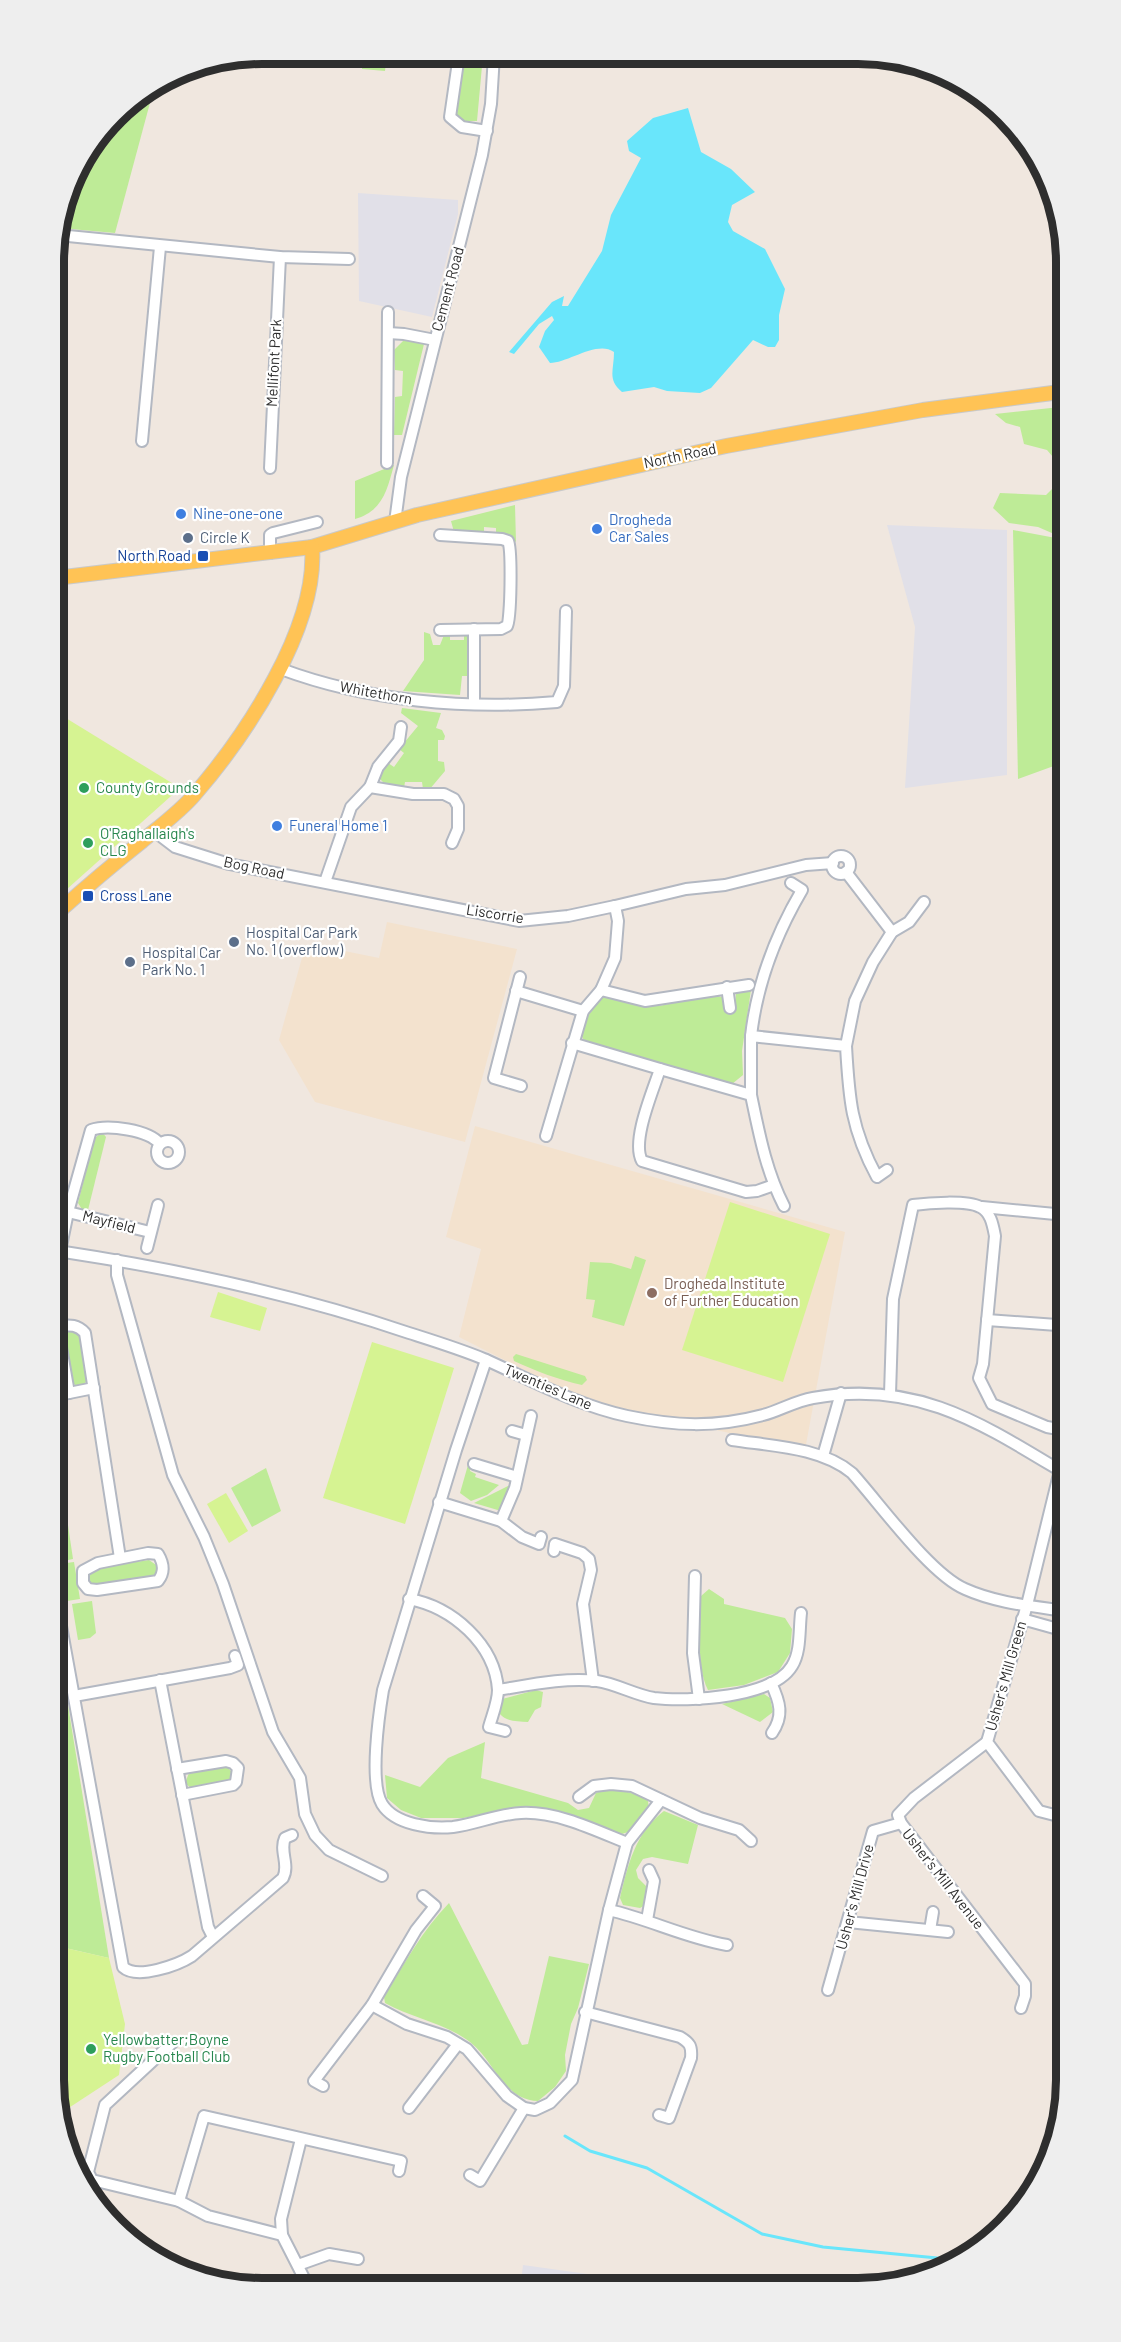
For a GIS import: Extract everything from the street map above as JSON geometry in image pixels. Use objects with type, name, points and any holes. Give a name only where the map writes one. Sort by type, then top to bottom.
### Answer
[{"type":"main road","name":"North Road","points":[[65,577],[312,547],[395,522],[590,475],[726,446],[923,410],[1056,393]]},
{"type":"main road","points":[[65,907],[195,794],[239,735],[281,669],[308,597],[314,565],[312,547]]},
{"type":"street","points":[[458,64],[450,117],[462,127],[487,131]]},
{"type":"street","name":"Cement Road","points":[[395,522],[401,477],[487,131],[493,64]]},
{"type":"street","points":[[66,237],[280,257],[349,259]]},
{"type":"street","points":[[142,441],[160,247]]},
{"type":"street","name":"Mellifont Park","points":[[270,468],[280,257]]},
{"type":"street","points":[[387,463],[388,312]]},
{"type":"street","points":[[388,333],[404,333],[435,340]]},
{"type":"street","points":[[270,553],[270,535],[316,522]]},
{"type":"street","points":[[440,536],[502,539],[508,541],[512,549],[509,578],[510,622],[501,629],[440,630]]},
{"type":"street","name":"Whitethorn","points":[[281,669],[351,690],[403,699],[474,704],[557,702],[564,686],[566,611]]},
{"type":"street","points":[[474,629],[474,704]]},
{"type":"street","points":[[325,882],[351,807],[370,787],[378,767],[399,741],[401,727]]},
{"type":"street","points":[[370,787],[413,794],[444,794],[454,799],[458,806],[458,829],[452,843]]},
{"type":"street","name":"Bog Road","points":[[154,831],[175,847],[194,854],[258,870],[325,882]]},
{"type":"street","name":"Liscorrie","points":[[325,882],[519,921],[568,916],[686,889],[725,885],[806,865],[833,863],[835,871],[846,872],[892,932]]},
{"type":"street","points":[[784,1206],[774,1185],[760,1140],[751,1095],[751,1036],[754,1012],[773,945],[802,890],[791,883]]},
{"type":"street","points":[[887,1170],[877,1177],[860,1146],[849,1104],[846,1046],[855,1001],[873,962],[892,932],[909,922],[924,902]]},
{"type":"street","points":[[546,1136],[572,1043],[584,1011],[601,990],[615,958],[618,921],[615,906]]},
{"type":"street","points":[[520,977],[494,1078],[521,1086]]},
{"type":"street","points":[[601,990],[645,1001],[749,985]]},
{"type":"street","points":[[726,987],[730,1008]]},
{"type":"street","points":[[516,991],[584,1011]]},
{"type":"street","points":[[751,1036],[846,1046]]},
{"type":"street","points":[[572,1043],[751,1095]]},
{"type":"street","points":[[660,1069],[638,1142],[642,1161],[746,1192],[774,1185]]},
{"type":"street","name":"Mayfield","points":[[64,1227],[92,1130],[113,1127],[155,1138],[160,1143]]},
{"type":"street","points":[[890,1394],[893,1299],[913,1205],[951,1204],[1055,1214]]},
{"type":"street","name":"Mayfield","points":[[147,1248],[158,1205]]},
{"type":"street","points":[[982,1207],[992,1220],[994,1236],[983,1364],[979,1378],[992,1404],[1056,1429]]},
{"type":"street","name":"Mayfield","points":[[68,1212],[150,1232]]},
{"type":"street","name":"Twenties Lane","points":[[64,1252],[234,1283],[317,1305],[405,1331],[486,1360],[584,1405],[624,1415],[709,1426],[737,1421],[809,1398],[841,1393],[890,1394],[935,1406],[977,1422],[1056,1468]]},
{"type":"street","points":[[117,1260],[117,1275],[173,1475],[204,1537],[223,1584],[273,1732],[300,1778],[305,1814],[315,1835],[329,1850],[382,1876]]},
{"type":"street","points":[[987,1320],[1056,1325]]},
{"type":"street","points":[[64,1327],[71,1325],[86,1333],[120,1558]]},
{"type":"street","points":[[486,1360],[439,1502],[382,1690],[377,1730],[377,1783],[381,1803],[391,1814],[406,1822],[431,1827],[453,1827],[522,1813],[544,1815],[627,1843]]},
{"type":"street","points":[[64,1394],[93,1388]]},
{"type":"street","points":[[823,1456],[841,1393]]},
{"type":"street","points":[[501,1521],[517,1477],[531,1416]]},
{"type":"street","points":[[512,1431],[526,1435]]},
{"type":"street","points":[[732,1440],[823,1456],[840,1463],[852,1473],[940,1574],[963,1588],[992,1599],[1056,1610]]},
{"type":"street","points":[[474,1464],[517,1477]]},
{"type":"street","name":"Usher's Mill Green","points":[[1056,1495],[987,1742],[1039,1811],[1056,1815]]},
{"type":"street","points":[[439,1502],[501,1521],[522,1537],[539,1544],[541,1537]]},
{"type":"street","points":[[554,1551],[555,1544],[582,1553],[589,1559],[591,1570],[583,1604],[593,1681]]},
{"type":"street","points":[[158,1554],[162,1561],[163,1575],[158,1581],[151,1583],[97,1590],[88,1589],[83,1583],[83,1571],[98,1563],[120,1558],[158,1554]]},
{"type":"street","points":[[695,1576],[693,1653],[699,1699]]},
{"type":"street","points":[[409,1599],[444,1610],[460,1620],[488,1657],[498,1690],[489,1726],[505,1731]]},
{"type":"street","points":[[498,1690],[593,1681],[623,1687],[651,1697],[699,1699],[745,1692],[771,1683],[785,1675],[793,1665],[798,1651],[801,1613]]},
{"type":"street","points":[[1022,1619],[1056,1628]]},
{"type":"street","points":[[74,1696],[238,1665],[235,1656]]},
{"type":"street","points":[[65,1673],[74,1696],[123,1967],[127,1971],[142,1972],[177,1965],[192,1956],[284,1878],[287,1871],[283,1843],[292,1835]]},
{"type":"street","points":[[160,1680],[208,1927],[213,1937]]},
{"type":"street","points":[[771,1683],[781,1711],[780,1722],[772,1733]]},
{"type":"street","name":"Usher's Mill Avenue","points":[[987,1742],[901,1809],[898,1815],[901,1823],[1024,1984],[1025,1996],[1021,2008]]},
{"type":"street","points":[[177,1769],[226,1761],[238,1768],[236,1782],[233,1785],[182,1796]]},
{"type":"street","points":[[579,1797],[594,1786],[611,1784],[632,1786],[713,1823],[739,1830],[751,1841]]},
{"type":"street","points":[[372,2005],[406,2024],[458,2044],[480,2062],[507,2096],[524,2108],[535,2110],[550,2103],[572,2080],[585,2012],[627,1843],[661,1800]]},
{"type":"street","name":"Usher's Mill Drive","points":[[828,1990],[873,1831],[901,1823]]},
{"type":"street","points":[[647,1920],[654,1881],[649,1870]]},
{"type":"street","points":[[322,2086],[314,2081],[372,2005],[416,1930],[435,1906],[423,1896]]},
{"type":"street","points":[[609,1910],[647,1920],[700,1940],[727,1945]]},
{"type":"street","points":[[930,1930],[933,1912]]},
{"type":"street","points":[[848,1922],[948,1932]]},
{"type":"street","points":[[585,2012],[680,2037],[689,2042],[692,2048],[691,2058],[669,2118],[659,2115]]},
{"type":"street","points":[[155,2040],[164,2050]]},
{"type":"street","points":[[88,2172],[105,2105],[173,2042]]},
{"type":"street","points":[[409,2108],[458,2044]]},
{"type":"street","points":[[470,2175],[480,2181],[524,2108]]},
{"type":"street","points":[[180,2201],[204,2116],[401,2161],[399,2171]]},
{"type":"street","points":[[301,2139],[281,2219],[282,2235],[304,2278]]},
{"type":"street","points":[[93,2180],[180,2201],[208,2216],[282,2235]]},
{"type":"street","points":[[298,2265],[346,2250],[358,2259]]},
{"type":"shaded area","points":[[358,193],[458,200],[458,214],[432,317],[359,301]]},
{"type":"shaded area","points":[[887,525],[1007,530],[1007,775],[905,788],[915,627]]},
{"type":"shaded area","points":[[387,922],[517,949],[465,1142],[315,1102],[279,1040],[305,947],[310,947],[310,944],[379,958]]},
{"type":"shaded area","name":"Drogheda Institute of Further Education","points":[[475,1126],[845,1232],[805,1450],[569,1397],[530,1373],[459,1337],[481,1249],[446,1237]]},
{"type":"shaded area","points":[[523,2265],[609,2277],[609,2278],[522,2278]]},
{"type":"green space","points":[[362,64],[386,64],[385,71],[362,69]]},
{"type":"green space","points":[[463,64],[482,64],[477,121],[458,121],[455,117]]},
{"type":"green space","points":[[151,100],[115,233],[68,229],[71,212],[85,175],[105,142],[132,114]]},
{"type":"green space","points":[[410,339],[424,344],[402,435],[394,435],[395,397],[402,396],[403,371],[395,370],[394,350],[404,340]]},
{"type":"green space","points":[[1056,407],[1056,461],[1047,450],[1024,444],[1020,427],[1006,423],[995,414]]},
{"type":"green space","points":[[394,465],[386,491],[378,505],[372,511],[355,519],[355,481]]},
{"type":"green space","points":[[1056,485],[1056,535],[1038,527],[1009,523],[993,508],[1000,493],[1046,495]]},
{"type":"green space","points":[[515,505],[516,542],[508,536],[496,534],[496,528],[484,527],[484,534],[454,532],[451,521]]},
{"type":"green space","points":[[1013,530],[1056,538],[1056,765],[1018,779]]},
{"type":"green space","points":[[424,632],[430,634],[433,645],[440,645],[444,635],[450,633],[450,640],[464,640],[464,634],[471,638],[469,676],[462,676],[460,695],[403,691],[424,660]]},
{"type":"green space","points":[[402,708],[441,713],[436,728],[442,730],[445,736],[444,740],[438,740],[438,761],[444,762],[445,771],[429,790],[423,789],[422,782],[405,782],[404,788],[386,785],[379,778],[388,763],[394,767],[404,753],[399,749],[418,726],[401,713]]},
{"type":"green space","name":"O'Raghallaigh's CLG","points":[[65,717],[180,788],[65,891]]},
{"type":"green space","points":[[751,990],[742,1051],[743,1075],[732,1084],[585,1042],[581,1035],[585,1020],[601,998],[657,1006],[717,996],[722,997],[726,1010],[735,1008],[736,993]]},
{"type":"green space","points":[[102,1132],[106,1137],[88,1210],[83,1211],[78,1203],[94,1139]]},
{"type":"green space","points":[[730,1202],[830,1234],[783,1382],[682,1350]]},
{"type":"green space","points":[[635,1256],[646,1260],[624,1326],[592,1317],[595,1300],[586,1299],[590,1262],[611,1263],[631,1269]]},
{"type":"green space","points":[[218,1292],[267,1308],[260,1331],[210,1317]]},
{"type":"green space","points":[[68,1329],[79,1333],[81,1338],[87,1379],[84,1386],[76,1386],[71,1381],[64,1335]]},
{"type":"green space","points":[[372,1342],[454,1368],[405,1524],[323,1498]]},
{"type":"green space","points":[[516,1354],[585,1376],[587,1380],[582,1385],[548,1375],[514,1361],[513,1357]]},
{"type":"green space","points":[[470,1458],[473,1458],[470,1471],[476,1474],[475,1477],[499,1485],[487,1495],[471,1501],[460,1493]]},
{"type":"green space","points":[[266,1468],[281,1511],[252,1527],[231,1488]]},
{"type":"green space","points":[[512,1484],[501,1511],[474,1503]]},
{"type":"green space","points":[[226,1493],[248,1531],[229,1543],[207,1504]]},
{"type":"green space","points":[[64,1500],[73,1559],[64,1561]]},
{"type":"green space","points":[[149,1560],[159,1567],[155,1577],[97,1587],[86,1581],[89,1571],[95,1568]]},
{"type":"green space","points":[[74,1562],[80,1599],[67,1601],[64,1588],[64,1563]]},
{"type":"green space","points":[[709,1589],[724,1599],[724,1604],[785,1618],[792,1629],[790,1653],[778,1672],[744,1685],[708,1690],[700,1657],[700,1631],[701,1596]]},
{"type":"green space","points":[[92,1601],[96,1633],[90,1638],[78,1640],[72,1604]]},
{"type":"green space","points":[[65,1687],[109,1958],[64,1948]]},
{"type":"green space","points":[[536,1690],[543,1692],[541,1707],[535,1710],[528,1722],[507,1719],[498,1711],[502,1699]]},
{"type":"green space","points":[[764,1694],[770,1698],[773,1712],[760,1722],[722,1704]]},
{"type":"green space","points":[[485,1742],[481,1778],[568,1803],[578,1810],[589,1808],[596,1793],[609,1790],[623,1791],[648,1801],[649,1810],[631,1831],[622,1834],[518,1808],[463,1818],[421,1818],[401,1810],[387,1798],[385,1775],[420,1787],[448,1758]]},
{"type":"green space","points":[[226,1766],[233,1773],[229,1782],[192,1789],[185,1783],[189,1773]]},
{"type":"green space","points":[[664,1811],[698,1825],[688,1864],[652,1857],[643,1859],[636,1870],[638,1878],[648,1888],[647,1904],[640,1908],[623,1905],[620,1898],[634,1850],[646,1829]]},
{"type":"green space","points":[[449,1903],[522,2045],[528,2044],[549,1956],[589,1964],[578,2008],[571,2024],[565,2055],[566,2071],[555,2087],[538,2101],[526,2099],[507,2087],[478,2050],[460,2035],[385,2003],[384,1997],[414,1948]]},
{"type":"green space","name":"Yellowbatter;Boyne Rugby Football Club","points":[[64,1948],[109,1958],[125,2024],[119,2075],[67,2109],[64,2079]]},
{"type":"water","points":[[688,108],[701,152],[731,169],[755,192],[732,205],[728,222],[733,231],[765,249],[785,289],[779,315],[779,340],[775,347],[768,347],[753,340],[711,388],[700,393],[667,391],[654,387],[622,392],[617,388],[613,379],[614,352],[607,349],[591,350],[550,363],[539,347],[545,331],[554,320],[552,316],[539,324],[514,354],[509,352],[552,302],[564,296],[562,306],[568,306],[602,251],[611,215],[641,158],[629,151],[627,141],[653,118]]},
{"type":"waterway","points":[[565,2136],[590,2151],[647,2168],[762,2234],[823,2247],[942,2258]]},
{"type":"place","name":"Nine-one-one","points":[[181,514]]},
{"type":"place","name":"Drogheda Car Sales","points":[[597,529]]},
{"type":"place","name":"Circle K","points":[[188,538]]},
{"type":"place","name":"North Road","points":[[203,556]]},
{"type":"place","name":"County Grounds","points":[[84,788]]},
{"type":"place","name":"Funeral Home 1","points":[[277,826]]},
{"type":"place","name":"O'Raghallaigh's CLG","points":[[88,843]]},
{"type":"place","name":"Cross Lane","points":[[88,896]]},
{"type":"place","name":"Hospital Car Park No. 1 (overflow)","points":[[234,942]]},
{"type":"place","name":"Hospital Car Park No. 1","points":[[130,962]]},
{"type":"place","name":"Drogheda Institute of Further Education","points":[[652,1293]]},
{"type":"place","name":"Yellowbatter;Boyne Rugby Football Club","points":[[91,2049]]}]
